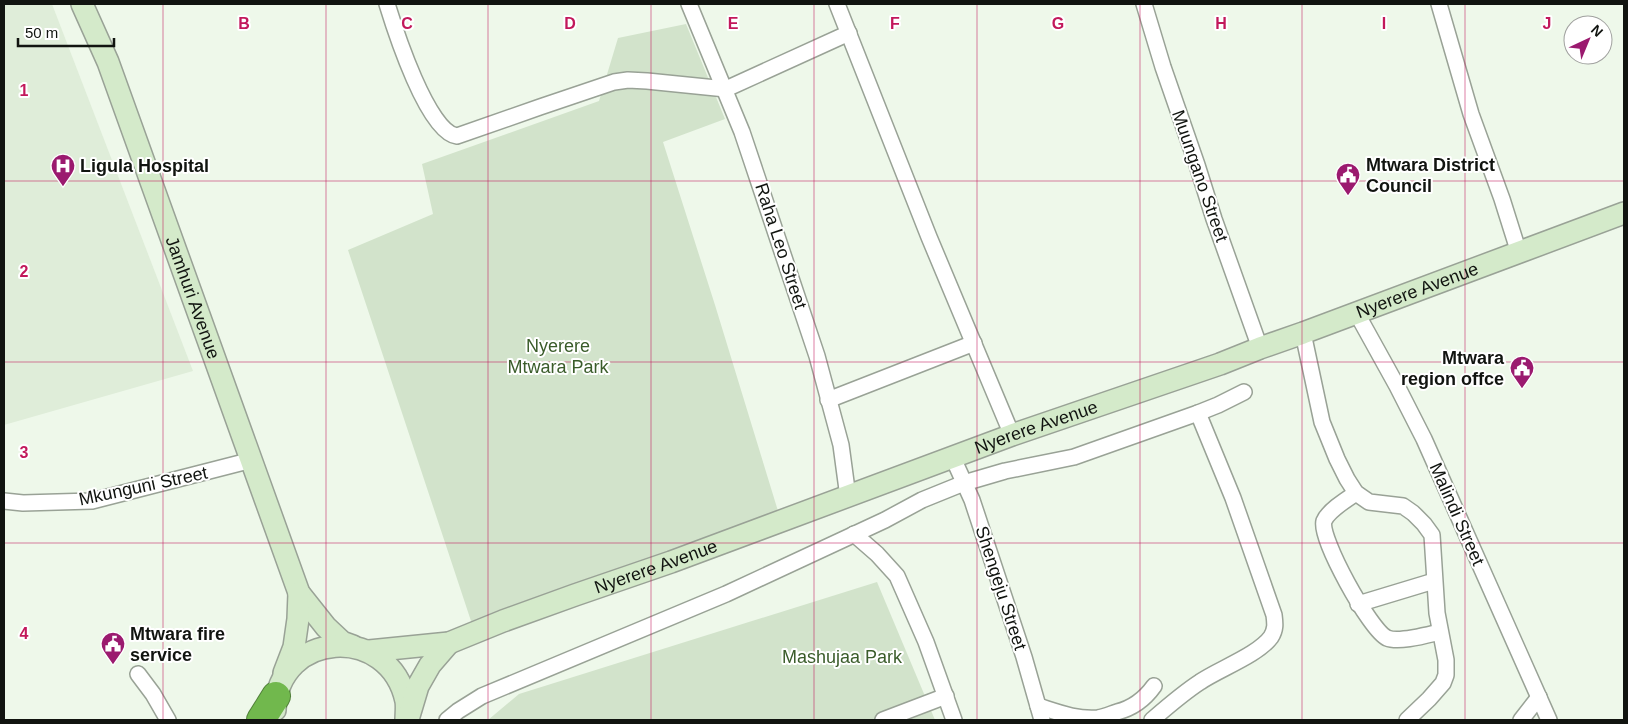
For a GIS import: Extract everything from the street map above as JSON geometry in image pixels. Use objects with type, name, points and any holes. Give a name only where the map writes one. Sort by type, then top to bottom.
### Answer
[{"type":"highway","points":[[261,720],[277,699]]},
{"type":"street","name":"Jamhuri Avenue","points":[[82,4],[108,62],[299,593]]},
{"type":"street","points":[[387,4],[418,89],[441,127],[452,136],[457,136],[614,82],[628,80],[647,81],[726,89],[849,33]]},
{"type":"street","name":"Raha Leo Street","points":[[689,4],[726,89],[742,132],[817,356],[841,445],[848,497]]},
{"type":"street","points":[[837,4],[932,246],[1012,435]]},
{"type":"street","name":"Muungano Street","points":[[1144,4],[1163,68],[1260,348]]},
{"type":"street","points":[[1439,4],[1471,114],[1519,252]]},
{"type":"street","name":"Nyerere Avenue","points":[[449,643],[575,594],[653,569],[1012,435],[1220,364],[1624,213]]},
{"type":"street","name":"Malindi Street","points":[[1356,312],[1428,447],[1549,720]]},
{"type":"street","points":[[1303,333],[1322,422],[1336,459],[1356,493],[1369,502],[1403,506],[1413,512],[1432,535],[1434,581],[1446,674],[1443,683],[1430,700],[1407,720]]},
{"type":"street","points":[[828,400],[974,343]]},
{"type":"street","points":[[447,720],[482,696],[726,594],[922,500],[964,483],[1005,471],[1074,457],[1198,413],[1244,392]]},
{"type":"street","points":[[1152,720],[1200,682],[1242,659],[1266,643],[1272,636],[1276,626],[1274,615],[1233,498],[1198,413]]},
{"type":"street","name":"Shengeju Street","points":[[953,458],[972,500],[1024,657],[1042,720]]},
{"type":"street","name":"Mkunguni Street","points":[[4,501],[23,503],[92,501],[252,460]]},
{"type":"street","points":[[4,490],[23,503]]},
{"type":"street","points":[[1356,493],[1331,512],[1324,520],[1324,525],[1325,535],[1358,604],[1374,626],[1386,638],[1402,639],[1440,632]]},
{"type":"street","points":[[854,534],[877,554],[897,576],[926,642],[954,720]]},
{"type":"street","points":[[1358,604],[1434,581]]},
{"type":"street","points":[[299,593],[326,627],[342,642],[361,649],[387,664],[400,682],[406,702],[406,720]]},
{"type":"street","points":[[277,699],[294,647],[299,593]]},
{"type":"street","points":[[277,699],[294,663],[312,652],[332,646],[361,649],[449,643]]},
{"type":"street","points":[[406,720],[418,686],[430,665],[449,643]]},
{"type":"street","points":[[138,674],[153,694],[168,720]]},
{"type":"street","points":[[1038,706],[1062,714],[1099,718],[1128,709],[1144,699],[1154,686]]},
{"type":"street","points":[[883,720],[946,696]]},
{"type":"street","points":[[1520,720],[1539,697]]},
{"type":"shaded area","name":"Ligula Hospital","points":[[4,4],[52,4],[193,371],[4,425]]},
{"type":"green space","name":"Nyerere Mtwara Park","points":[[686,24],[725,119],[663,142],[778,511],[472,624],[348,250],[433,214],[422,164],[599,101],[618,38]]},
{"type":"green space","name":"Mashujaa Park","points":[[877,582],[935,720],[488,720],[519,694]]},
{"type":"place","name":"Ligula Hospital","points":[[63,187]]},
{"type":"place","name":"Mtwara District Council","points":[[1348,196]]},
{"type":"place","name":"Mtwara region offce","points":[[1522,389]]},
{"type":"place","name":"Mtwara fire service","points":[[113,665]]}]
